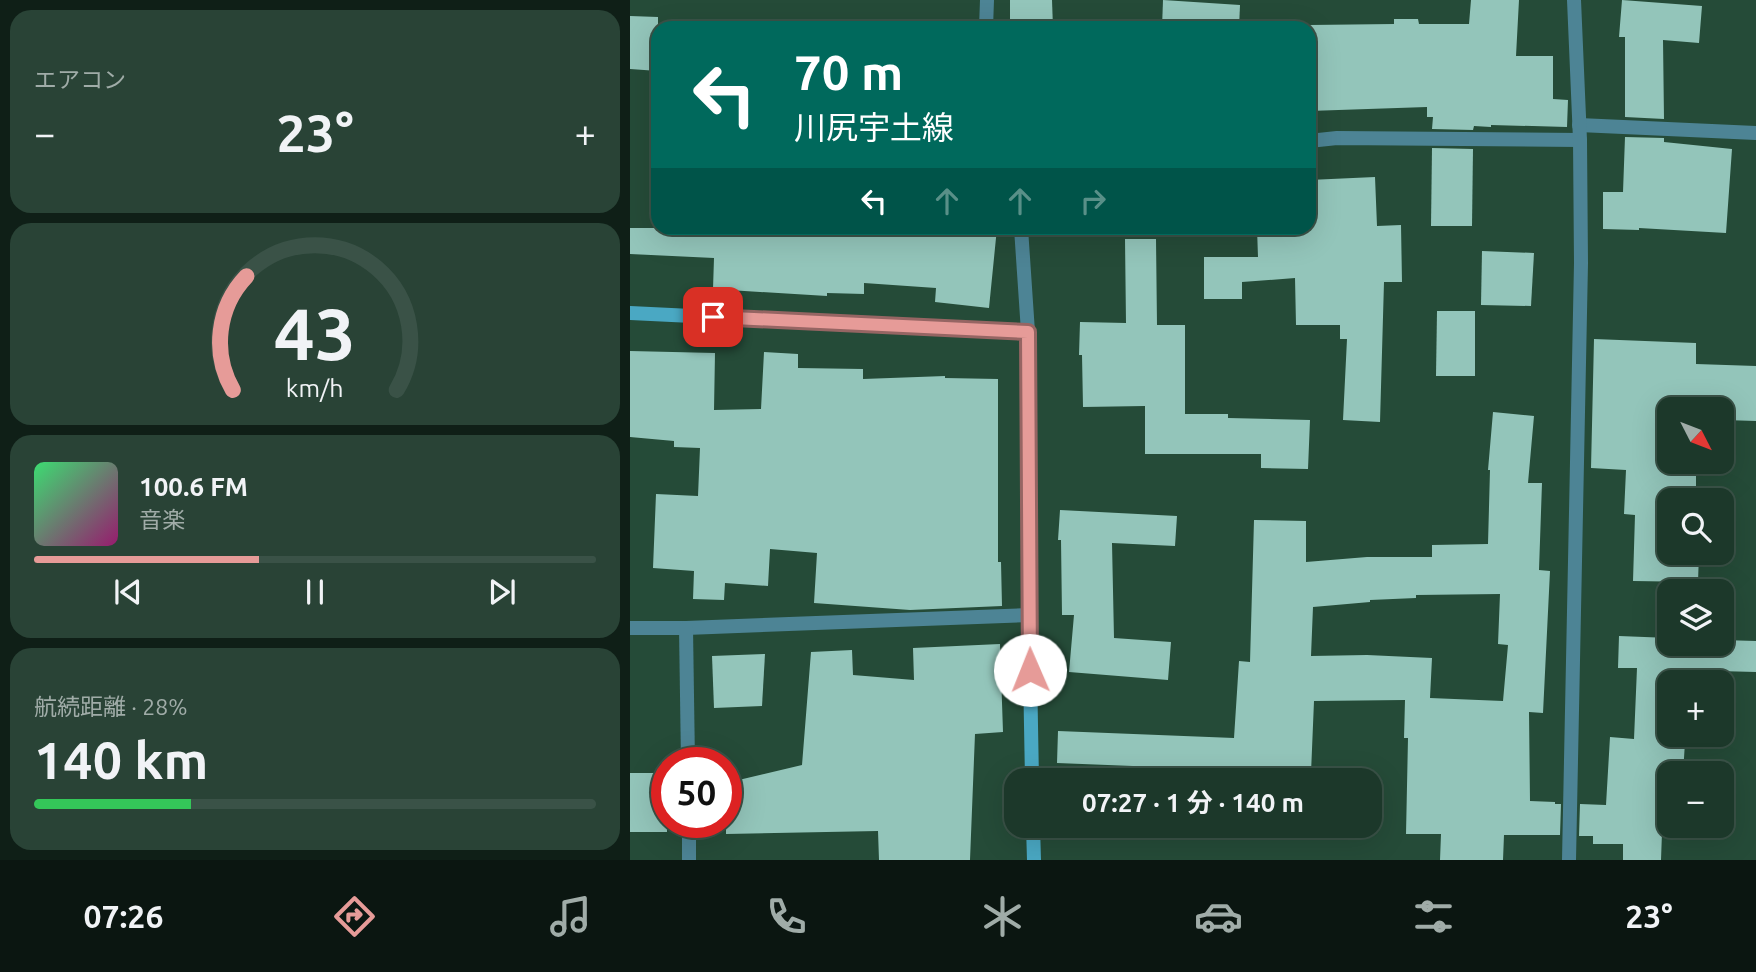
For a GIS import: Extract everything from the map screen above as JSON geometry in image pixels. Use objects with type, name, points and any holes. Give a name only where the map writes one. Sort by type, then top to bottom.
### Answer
[{"type":"main road","points":[[630,313],[1028,332],[1032,768]]},
{"type":"main road","points":[[1033,838],[1034,860]]},
{"type":"street","points":[[986,21],[987,0]]},
{"type":"street","points":[[1569,860],[1580,277],[1580,133],[1574,0]]},
{"type":"street","points":[[1316,140],[1580,133],[1756,133]]},
{"type":"street","points":[[1021,235],[1028,332]]},
{"type":"street","points":[[630,628],[1029,615]]},
{"type":"street","points":[[686,628],[688,747]]},
{"type":"street","points":[[688,838],[689,860]]},
{"type":"building","points":[[1010,0],[1052,0],[1053,21],[1010,21]]},
{"type":"building","points":[[1163,0],[1240,5],[1239,21],[1162,21]]},
{"type":"building","points":[[1471,0],[1519,0],[1516,56],[1553,56],[1553,99],[1568,100],[1567,127],[1491,125],[1474,126],[1473,130],[1432,129],[1433,117],[1427,117],[1427,107],[1316,111],[1316,25],[1394,24],[1394,19],[1418,19],[1419,24],[1469,24]]},
{"type":"building","points":[[1622,0],[1702,6],[1699,43],[1663,40],[1664,119],[1625,117],[1625,37],[1619,37]]},
{"type":"building","points":[[630,16],[658,17],[658,21],[651,21],[651,70],[630,69]]},
{"type":"building","points":[[1625,137],[1664,138],[1664,142],[1732,149],[1726,233],[1639,228],[1603,229],[1603,192],[1623,192]]},
{"type":"building","points":[[1432,148],[1473,149],[1472,226],[1431,226]]},
{"type":"building","points":[[1375,177],[1377,226],[1401,225],[1402,282],[1384,282],[1380,422],[1343,420],[1347,339],[1340,339],[1340,325],[1296,325],[1295,278],[1242,282],[1242,299],[1204,299],[1204,257],[1258,257],[1257,235],[1316,235],[1316,180]]},
{"type":"building","points":[[630,228],[651,228],[651,235],[996,235],[989,308],[935,302],[936,288],[864,283],[864,294],[827,293],[827,296],[713,289],[714,258],[630,254]]},
{"type":"building","points":[[1125,239],[1156,239],[1157,325],[1185,325],[1185,414],[1310,420],[1308,469],[1261,468],[1261,454],[1145,454],[1145,406],[1083,407],[1082,355],[1079,355],[1080,322],[1126,323]]},
{"type":"building","points":[[1482,251],[1534,253],[1531,306],[1481,305]]},
{"type":"building","points":[[1437,311],[1475,311],[1475,376],[1436,376]]},
{"type":"building","points":[[1594,339],[1696,343],[1696,364],[1756,366],[1756,421],[1734,420],[1734,397],[1657,397],[1657,474],[1696,474],[1696,488],[1657,488],[1657,565],[1699,565],[1698,579],[1633,581],[1635,515],[1624,514],[1626,470],[1591,468]]},
{"type":"building","points":[[630,351],[715,353],[714,410],[761,409],[764,352],[798,354],[798,368],[863,369],[863,379],[945,376],[998,379],[998,562],[1001,562],[1002,606],[910,610],[814,603],[817,553],[770,549],[768,586],[725,583],[724,600],[693,599],[694,571],[653,568],[656,494],[698,496],[700,448],[674,447],[674,441],[630,437]]},
{"type":"building","points":[[1493,412],[1534,416],[1528,483],[1542,483],[1539,570],[1550,571],[1543,713],[1529,712],[1530,801],[1561,804],[1560,835],[1504,835],[1503,860],[1440,860],[1441,834],[1406,834],[1408,738],[1404,738],[1405,700],[1314,701],[1311,768],[1184,768],[1057,763],[1058,731],[1234,738],[1239,661],[1250,662],[1254,520],[1306,521],[1306,562],[1367,557],[1432,557],[1432,545],[1488,544]],"holes":[[[1500,594],[1498,644],[1508,645],[1503,701],[1430,698],[1432,658],[1311,656],[1313,607],[1416,598],[1416,595]]]},
{"type":"building","points":[[1060,510],[1177,516],[1175,546],[1112,543],[1114,638],[1171,642],[1168,680],[1069,672],[1074,615],[1062,615],[1061,540],[1058,540]]},
{"type":"building","points":[[1619,636],[1657,637],[1657,656],[1734,656],[1734,640],[1756,641],[1756,672],[1657,670],[1657,747],[1685,747],[1684,761],[1657,761],[1657,838],[1662,838],[1661,860],[1623,860],[1623,844],[1593,844],[1593,836],[1579,836],[1580,804],[1606,805],[1610,737],[1634,739],[1637,668],[1618,668]]},
{"type":"building","points":[[1000,644],[1003,732],[975,734],[970,860],[879,860],[878,831],[742,834],[742,779],[802,765],[811,652],[852,650],[853,675],[914,680],[913,648]]},
{"type":"building","points":[[765,654],[762,706],[714,708],[712,656]]},
{"type":"building","points":[[630,773],[651,773],[651,832],[630,832]]},
{"type":"route","points":[[713,317],[1028,332],[1030,670]]}]
